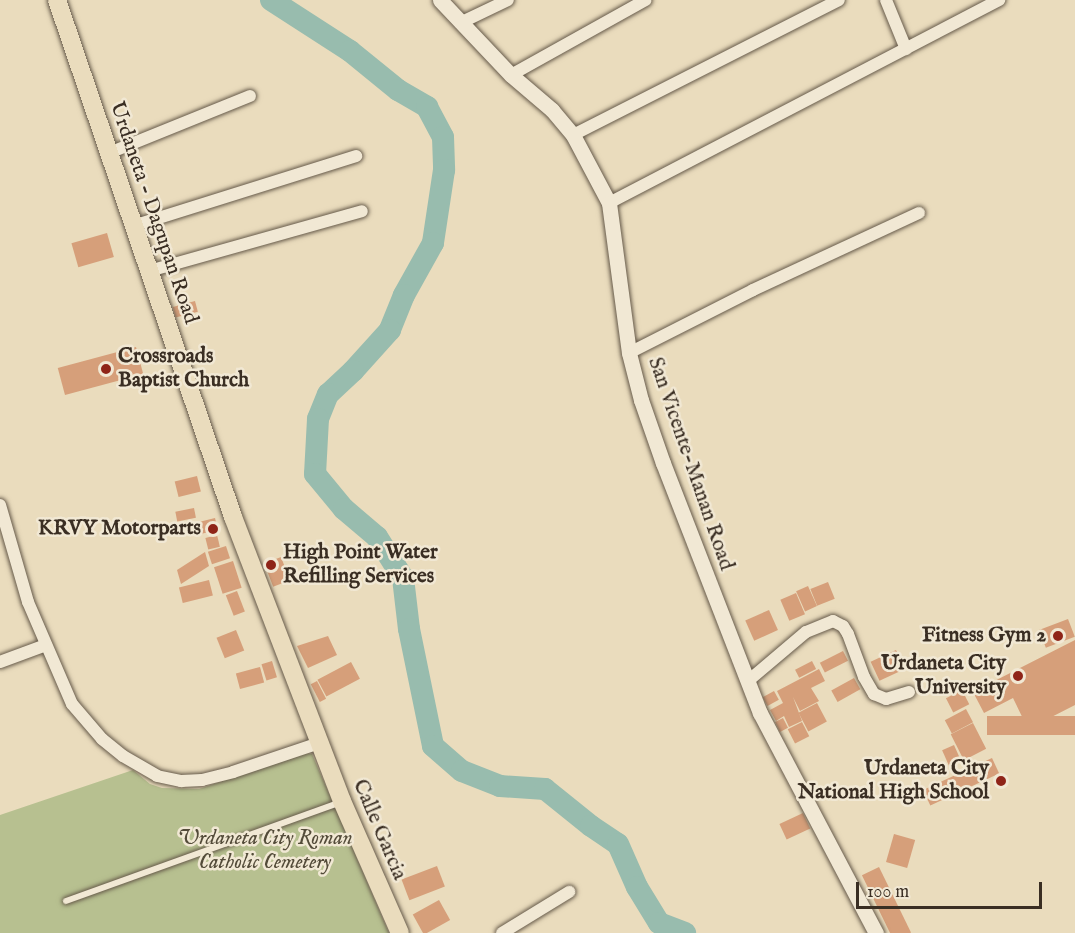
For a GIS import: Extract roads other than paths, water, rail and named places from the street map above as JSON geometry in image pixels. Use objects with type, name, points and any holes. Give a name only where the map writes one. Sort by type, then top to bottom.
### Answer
[{"type":"main road","name":"Urdaneta - Dagupan Road","points":[[57,0],[233,517],[319,743]]},
{"type":"main road","name":"Calle Garcia","points":[[319,743],[400,933]]},
{"type":"street","name":"San Vicente-Manan Road","points":[[440,0],[511,75],[552,111],[573,135],[609,203],[629,352],[641,400],[663,463],[777,749],[876,933]]},
{"type":"street","points":[[460,23],[508,0]]},
{"type":"street","points":[[511,75],[646,0]]},
{"type":"street","points":[[573,135],[839,0]]},
{"type":"street","points":[[886,0],[906,49]]},
{"type":"street","points":[[609,203],[999,0]]},
{"type":"street","points":[[109,153],[249,96]]},
{"type":"street","points":[[134,226],[356,156]]},
{"type":"street","points":[[149,271],[363,211]]},
{"type":"street","points":[[629,352],[764,285],[919,213]]},
{"type":"street","points":[[0,505],[28,602],[72,704],[85,720],[123,756],[157,776],[181,781],[201,780],[319,743]]},
{"type":"street","points":[[748,681],[806,632],[833,621],[843,626],[848,634],[864,677],[874,694],[886,699],[909,692]]},
{"type":"street","points":[[0,662],[46,645]]},
{"type":"street","points":[[502,933],[569,892]]},
{"type":"lane","points":[[66,901],[342,801]]},
{"type":"waterway","points":[[271,0],[350,51],[398,90],[427,107],[443,137],[444,170],[433,243],[404,295],[390,330],[353,371],[328,394],[318,419],[315,474],[344,509],[377,537],[403,578],[409,629],[433,746],[462,771],[500,786],[545,789],[591,826],[618,844],[637,887],[659,923],[685,933]]},
{"type":"place","name":"Crossroads Baptist Church","points":[[106,369]]},
{"type":"place","name":"KRVY Motorparts","points":[[213,529]]},
{"type":"place","name":"High Point Water Refilling Services","points":[[271,565]]},
{"type":"place","name":"Fitness Gym 2","points":[[1058,636]]},
{"type":"place","name":"Urdaneta City University","points":[[1018,676]]},
{"type":"place","name":"Urdaneta City National High School","points":[[1001,781]]},
{"type":"park label","name":"Urdaneta City Roman Catholic Cemetery","points":[[265,851]]}]
